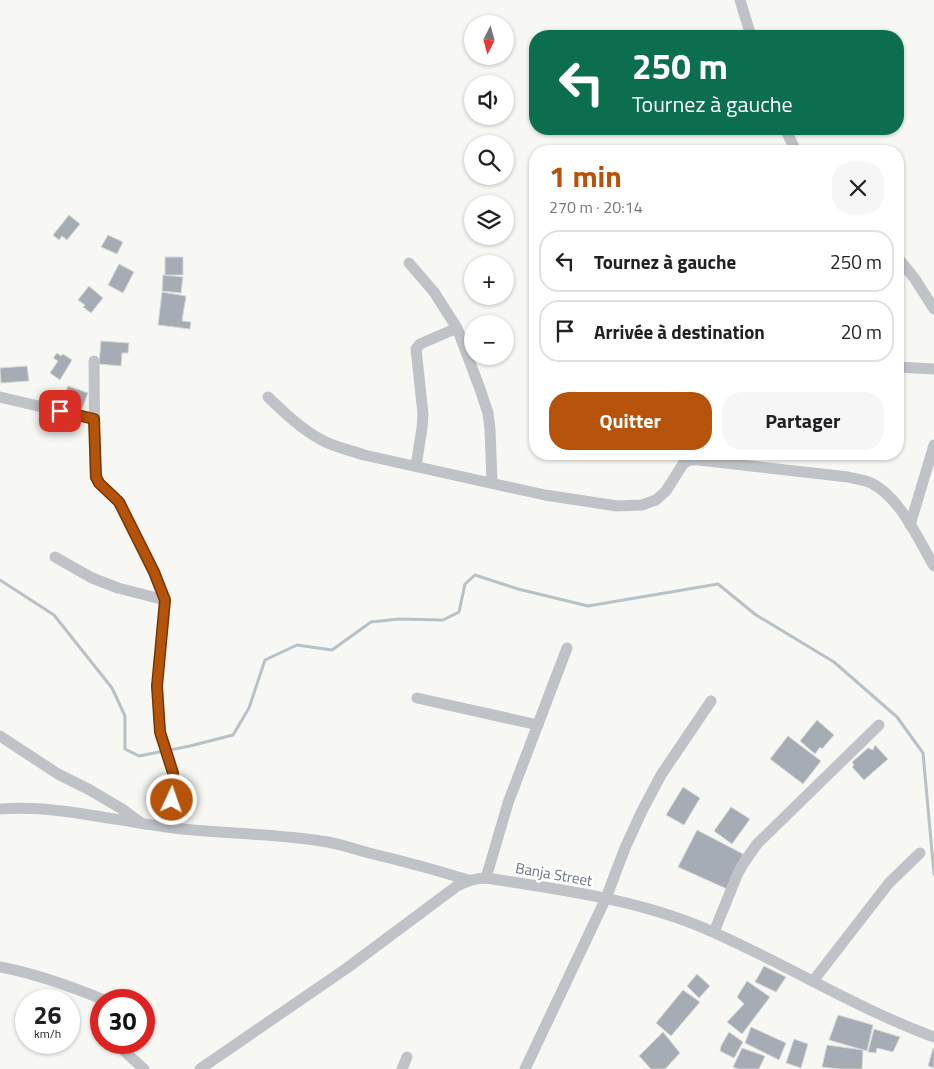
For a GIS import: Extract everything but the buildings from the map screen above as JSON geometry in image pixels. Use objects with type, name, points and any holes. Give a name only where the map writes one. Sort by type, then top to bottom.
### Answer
[{"type":"street","points":[[740,0],[749,30]]},
{"type":"street","points":[[409,263],[434,292],[457,328],[488,413],[492,483]]},
{"type":"street","points":[[904,265],[934,309]]},
{"type":"street","points":[[416,466],[423,414],[416,349],[420,344],[457,328]]},
{"type":"street","points":[[94,361],[96,477],[99,483],[119,502],[154,572],[165,600],[157,686],[160,732],[173,773],[169,827]]},
{"type":"street","points":[[904,367],[934,369]]},
{"type":"street","points":[[0,397],[94,419]]},
{"type":"street","points":[[268,397],[298,426],[321,440],[364,455],[545,495],[617,506],[642,505],[656,500],[666,491],[683,464],[690,460],[848,477],[869,482],[891,498],[910,525],[934,566]]},
{"type":"street","points":[[910,525],[934,445]]},
{"type":"street","points":[[55,557],[92,578],[118,588],[165,600]]},
{"type":"street","points":[[486,878],[508,803],[567,648]]},
{"type":"street","points":[[417,698],[538,725]]},
{"type":"street","points":[[525,1069],[606,898],[625,848],[642,811],[661,775],[711,701]]},
{"type":"street","points":[[714,932],[738,873],[757,844],[879,725]]},
{"type":"street","points":[[0,736],[58,774],[122,809],[142,824]]},
{"type":"street","points":[[0,809],[64,811],[142,824],[281,835],[324,841],[468,880]]},
{"type":"street","points":[[813,981],[889,884],[920,853]]},
{"type":"street","name":"Banja Street","points":[[200,1069],[347,968],[457,886],[468,880],[479,878],[606,898],[668,915],[714,932],[866,1008],[934,1037]]},
{"type":"street","points":[[0,967],[48,978],[90,994]]},
{"type":"street","points":[[127,1054],[144,1069]]},
{"type":"street","points":[[402,1069],[407,1057]]},
{"type":"waterway","points":[[0,580],[54,615],[112,688],[125,716],[125,749],[139,756],[233,735],[249,708],[265,660],[297,645],[332,650],[371,622],[399,619],[443,620],[459,612],[465,584],[475,575],[518,589],[588,606],[718,584],[756,615],[834,662],[897,717],[923,753],[934,874]]},
{"type":"route","points":[[60,411],[94,419],[96,477],[99,483],[119,502],[154,572],[165,600],[157,686],[160,732],[173,773],[172,800]]}]
